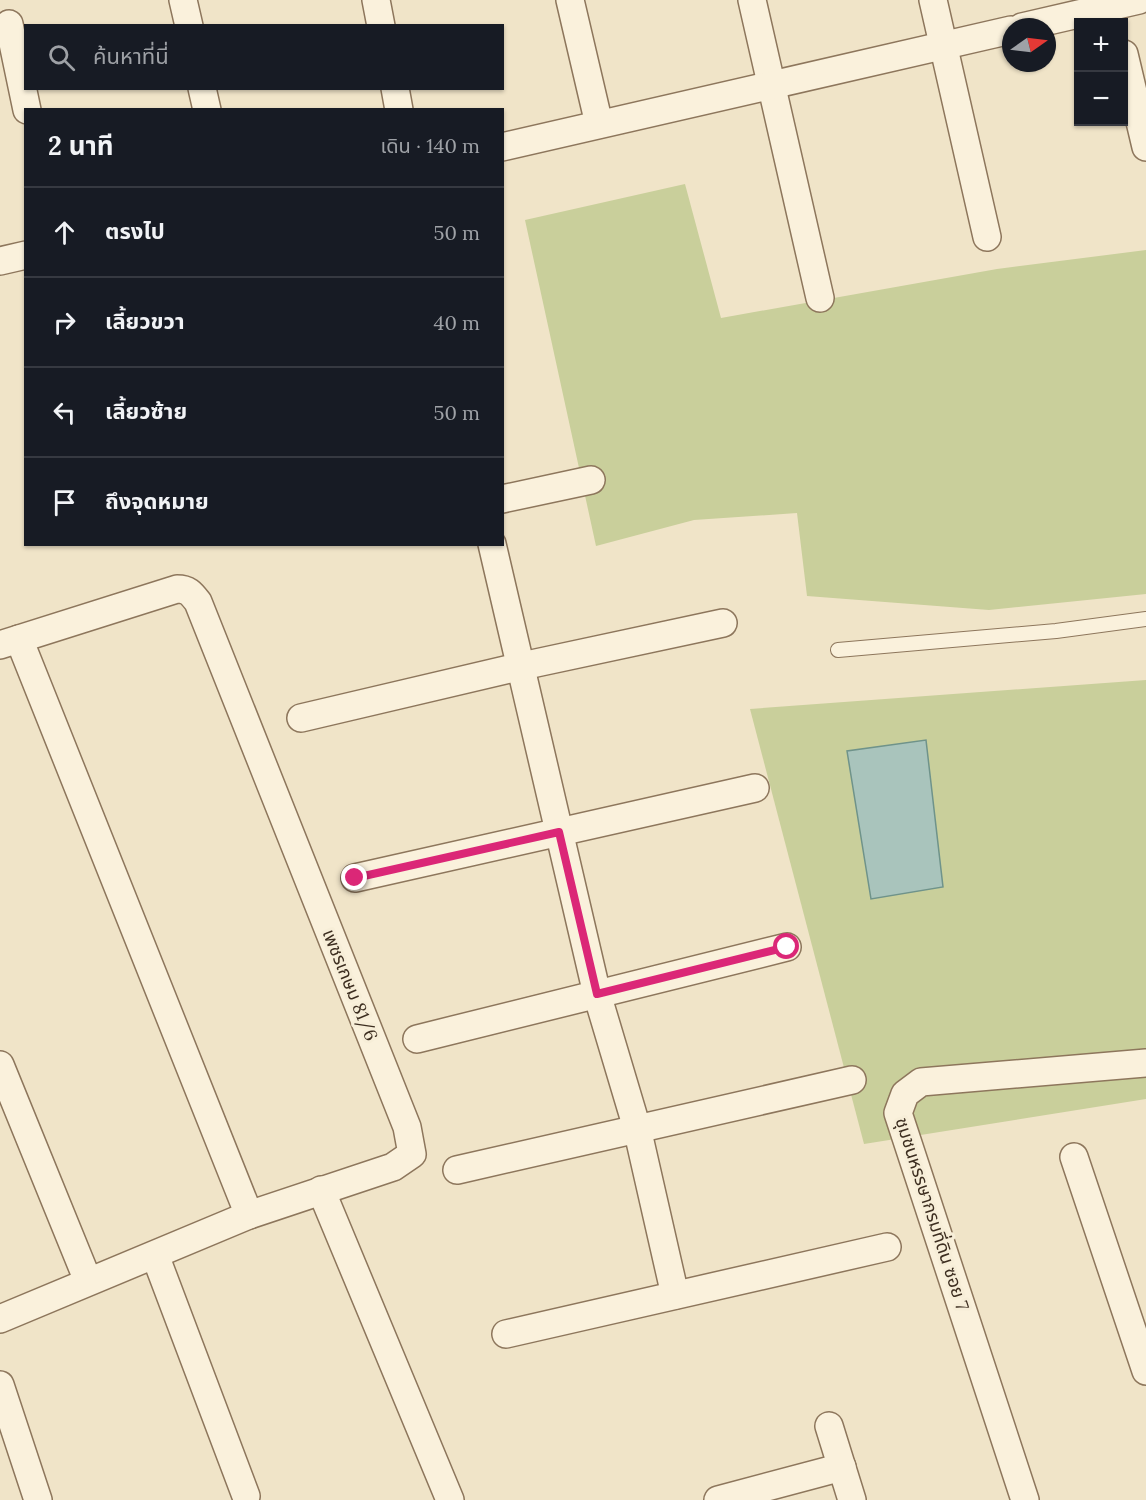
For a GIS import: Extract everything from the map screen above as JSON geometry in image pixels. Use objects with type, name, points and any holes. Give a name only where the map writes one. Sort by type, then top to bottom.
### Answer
[{"type":"street","points":[[183,0],[189,24]]},
{"type":"street","points":[[376,0],[381,24]]},
{"type":"street","points":[[570,0],[599,124]]},
{"type":"street","points":[[752,0],[820,298]]},
{"type":"street","points":[[933,0],[987,237]]},
{"type":"street","points":[[1056,21],[1113,10],[1139,0]]},
{"type":"street","points":[[9,24],[27,108]]},
{"type":"street","points":[[504,147],[1002,32]]},
{"type":"street","points":[[1128,71],[1146,147]]},
{"type":"street","points":[[202,90],[207,108]]},
{"type":"street","points":[[395,90],[399,108]]},
{"type":"street","points":[[0,261],[24,255]]},
{"type":"street","points":[[504,499],[591,480]]},
{"type":"street","points":[[492,546],[597,994],[637,1128],[675,1295]]},
{"type":"street","name":"เพชรเกษม 81/6","points":[[0,1319],[249,1215],[393,1167],[412,1154],[407,1127],[198,602],[186,589],[177,589],[10,642]]},
{"type":"street","points":[[301,718],[522,666],[723,623]]},
{"type":"street","points":[[10,642],[249,1215]]},
{"type":"street","points":[[355,878],[755,789]]},
{"type":"street","points":[[417,1039],[787,947]]},
{"type":"street","name":"ชุมชนหรรษากรมที่ดิน ซอย 7","points":[[1025,1500],[898,1113],[904,1094],[921,1082],[1146,1063]]},
{"type":"street","points":[[0,1065],[88,1281]]},
{"type":"street","points":[[457,1170],[852,1080]]},
{"type":"street","points":[[1074,1157],[1146,1371]]},
{"type":"street","points":[[321,1190],[450,1500]]},
{"type":"street","points":[[506,1334],[887,1247]]},
{"type":"street","points":[[154,1254],[246,1496]]},
{"type":"street","points":[[0,1385],[38,1500]]},
{"type":"street","points":[[829,1426],[852,1500]]},
{"type":"street","points":[[718,1500],[842,1467]]},
{"type":"lane","points":[[838,650],[1056,631],[1146,619]]},
{"type":"green space","points":[[685,184],[721,318],[997,269],[1146,250],[1146,594],[989,610],[807,596],[797,513],[694,520],[596,546],[525,220]]},
{"type":"green space","points":[[1146,680],[1146,1099],[864,1144],[750,709]]},
{"type":"water","points":[[926,740],[943,887],[871,899],[847,751]]},
{"type":"route","points":[[355,878],[559,832],[597,994],[787,947]]}]
